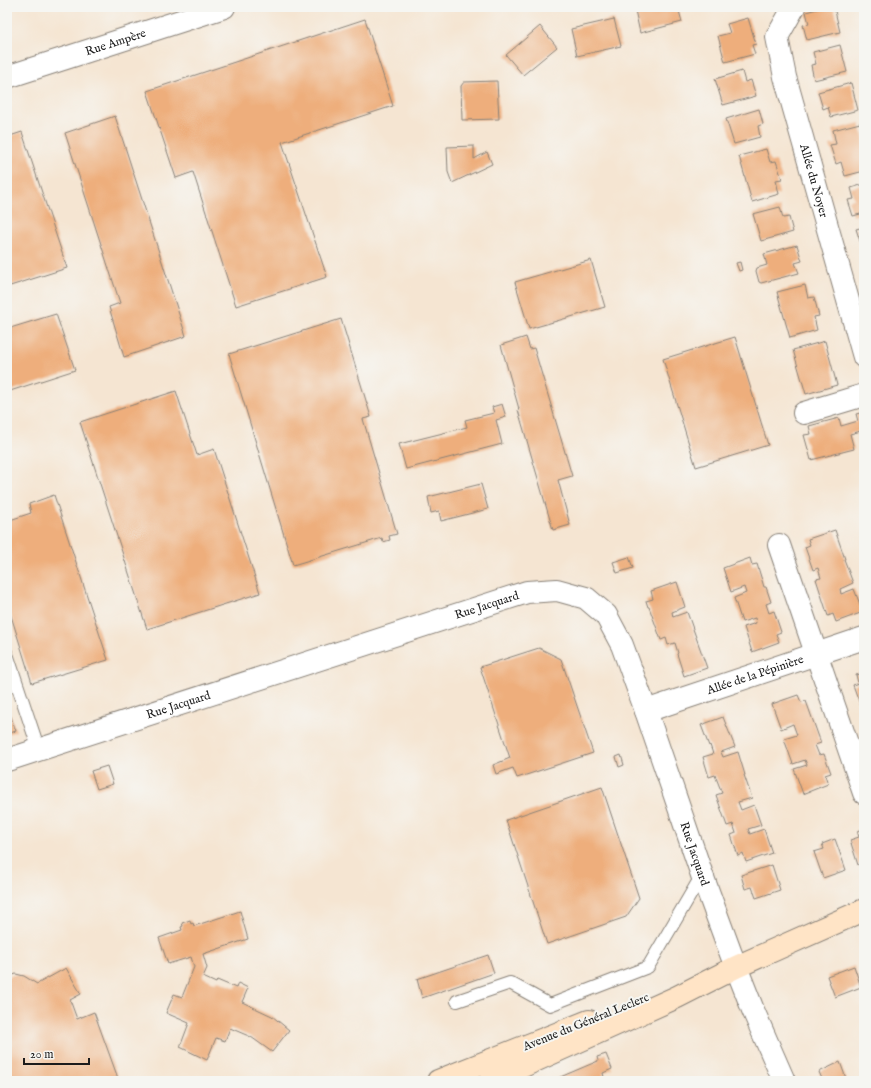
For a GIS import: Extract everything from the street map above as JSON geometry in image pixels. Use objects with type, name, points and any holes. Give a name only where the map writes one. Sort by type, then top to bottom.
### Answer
[{"type":"main road","name":"Avenue du Général Leclerc","points":[[490,1081],[678,997],[736,967],[864,910]]},
{"type":"main road","name":"Avenue du Général Leclerc","points":[[438,1081],[671,989],[736,967]]},
{"type":"street","name":"Rue Ampère","points":[[7,77],[224,7]]},
{"type":"street","name":"Allée du Noyer","points":[[794,7],[776,37],[785,77],[864,357]]},
{"type":"street","points":[[804,413],[864,395]]},
{"type":"street","points":[[779,546],[864,793]]},
{"type":"street","name":"Rue Jacquard","points":[[7,760],[527,592],[557,590],[586,598],[606,615],[622,645],[702,875],[736,967],[784,1081]]},
{"type":"street","name":"Allée de la Pépinière","points":[[646,711],[864,638]]},
{"type":"lane","points":[[7,654],[39,750]]},
{"type":"lane","points":[[457,1001],[510,982],[550,1005],[648,967],[702,875]]},
{"type":"building","points":[[643,7],[678,7],[682,22],[640,33],[635,10],[644,8]]},
{"type":"building","points":[[824,7],[834,7],[840,32],[807,40],[803,25],[809,24],[806,12]]},
{"type":"building","points":[[748,18],[756,44],[752,45],[755,54],[725,62],[718,36],[730,33],[727,24]]},
{"type":"building","points":[[365,19],[393,106],[282,142],[327,277],[236,306],[193,172],[176,178],[147,91]]},
{"type":"building","points":[[614,19],[621,46],[577,56],[571,29]]},
{"type":"building","points":[[540,26],[557,47],[523,75],[506,55]]},
{"type":"building","points":[[840,45],[847,72],[814,80],[811,65],[816,64],[813,52]]},
{"type":"building","points":[[742,71],[745,82],[751,80],[756,96],[723,105],[715,79]]},
{"type":"building","points":[[497,81],[499,119],[462,120],[461,86],[464,82]]},
{"type":"building","points":[[851,83],[858,110],[831,117],[828,107],[823,109],[818,92]]},
{"type":"building","points":[[759,109],[763,124],[758,126],[760,137],[734,144],[726,119]]},
{"type":"building","points":[[115,116],[186,336],[124,357],[109,307],[120,303],[65,133]]},
{"type":"building","points":[[860,123],[864,139],[864,171],[845,176],[841,162],[836,164],[830,145],[836,144],[833,130]]},
{"type":"building","points":[[22,132],[67,268],[7,287],[7,137]]},
{"type":"building","points":[[474,146],[474,159],[487,152],[492,164],[452,183],[448,172],[447,147]]},
{"type":"building","points":[[766,149],[770,162],[776,161],[782,179],[776,180],[779,194],[752,202],[739,156]]},
{"type":"building","points":[[864,184],[864,213],[853,216],[848,200],[854,199],[851,188]]},
{"type":"building","points":[[780,207],[783,218],[789,217],[793,232],[761,241],[753,214]]},
{"type":"building","points":[[864,227],[864,244],[861,244],[856,229]]},
{"type":"building","points":[[797,245],[802,261],[795,263],[799,273],[761,283],[759,282],[756,271],[757,268],[767,265],[764,254]]},
{"type":"building","points":[[591,260],[605,307],[529,329],[515,282]]},
{"type":"building","points":[[740,262],[742,270],[739,271],[736,263]]},
{"type":"building","points":[[805,285],[808,298],[814,297],[819,316],[814,317],[817,330],[790,338],[777,292]]},
{"type":"building","points":[[56,314],[75,370],[7,392],[7,329]]},
{"type":"building","points":[[341,319],[371,417],[363,419],[397,534],[389,536],[390,540],[383,542],[382,538],[293,565],[229,354]]},
{"type":"building","points":[[526,337],[530,349],[534,348],[572,476],[558,480],[570,525],[553,530],[518,410],[519,409],[501,345]]},
{"type":"building","points":[[735,337],[768,445],[696,467],[663,359]]},
{"type":"building","points":[[825,341],[837,385],[806,394],[793,350]]},
{"type":"building","points":[[176,391],[197,455],[214,449],[260,593],[147,629],[80,422]]},
{"type":"building","points":[[502,404],[506,417],[496,420],[502,444],[406,469],[399,444],[467,427],[465,420],[494,413],[492,407]]},
{"type":"building","points":[[864,412],[864,441],[861,431],[850,434],[854,449],[811,460],[804,435],[811,434],[809,426],[839,418],[841,426],[858,421],[856,414]]},
{"type":"building","points":[[481,484],[488,509],[441,521],[439,511],[431,513],[428,497]]},
{"type":"building","points":[[54,495],[108,660],[32,683],[7,603],[7,521],[31,513],[29,504]]},
{"type":"building","points":[[835,530],[853,583],[840,589],[841,594],[854,589],[863,612],[836,622],[833,614],[828,616],[816,579],[821,578],[818,568],[813,570],[805,547],[810,545],[808,539]]},
{"type":"building","points":[[629,557],[633,568],[617,573],[613,562]]},
{"type":"building","points":[[750,558],[752,565],[757,564],[764,587],[766,587],[771,602],[766,604],[769,613],[774,611],[781,632],[776,634],[779,642],[752,652],[744,627],[756,623],[755,618],[742,622],[734,598],[746,593],[744,587],[731,592],[723,568]]},
{"type":"building","points":[[677,582],[685,607],[672,612],[673,617],[687,612],[707,668],[684,676],[675,643],[668,645],[666,638],[661,640],[646,601],[653,599],[651,591]]},
{"type":"building","points":[[539,648],[561,659],[593,753],[517,778],[513,768],[496,774],[493,765],[510,758],[480,667]]},
{"type":"building","points":[[864,673],[864,715],[853,685],[858,683],[856,675]]},
{"type":"building","points":[[798,695],[801,702],[806,701],[821,743],[815,745],[819,755],[824,754],[831,773],[825,775],[828,784],[803,794],[794,769],[807,765],[805,760],[793,764],[784,739],[797,735],[793,724],[781,729],[772,704]]},
{"type":"building","points":[[10,714],[16,731],[7,734],[7,715]]},
{"type":"building","points":[[723,717],[735,747],[721,752],[723,757],[738,752],[752,798],[738,802],[741,810],[754,805],[761,825],[748,829],[750,834],[764,829],[772,853],[746,862],[743,853],[738,856],[731,835],[736,833],[733,824],[727,826],[716,795],[722,793],[715,775],[709,777],[703,757],[713,754],[701,725]]},
{"type":"building","points":[[621,755],[624,765],[619,767],[616,757]]},
{"type":"building","points":[[107,766],[113,784],[97,789],[91,771]]},
{"type":"building","points":[[602,787],[639,898],[626,917],[547,944],[506,820]]},
{"type":"building","points":[[864,829],[864,863],[858,865],[850,840],[859,837],[857,831]]},
{"type":"building","points":[[835,839],[846,870],[823,878],[814,852],[824,849],[822,844]]},
{"type":"building","points":[[772,865],[780,890],[756,898],[752,887],[745,889],[741,875]]},
{"type":"building","points":[[240,911],[248,939],[203,954],[207,968],[203,977],[216,983],[217,980],[236,988],[238,983],[248,988],[242,1002],[272,1016],[289,1030],[272,1052],[251,1037],[230,1028],[225,1041],[216,1038],[207,1060],[180,1047],[189,1023],[166,1013],[174,994],[182,997],[194,967],[191,957],[168,964],[159,938],[182,930],[182,923],[190,920],[191,924],[193,923],[194,926]]},
{"type":"building","points":[[488,955],[494,973],[422,998],[417,979]]},
{"type":"building","points":[[854,966],[861,987],[835,997],[827,976]]},
{"type":"building","points":[[66,968],[81,994],[70,1000],[77,1019],[94,1012],[119,1081],[7,1081],[7,977],[16,974],[24,976],[37,984]]},
{"type":"building","points":[[606,1054],[612,1069],[603,1073],[605,1081],[551,1081],[598,1061],[597,1057]]},
{"type":"building","points":[[840,1062],[847,1081],[823,1081],[819,1072]]}]
